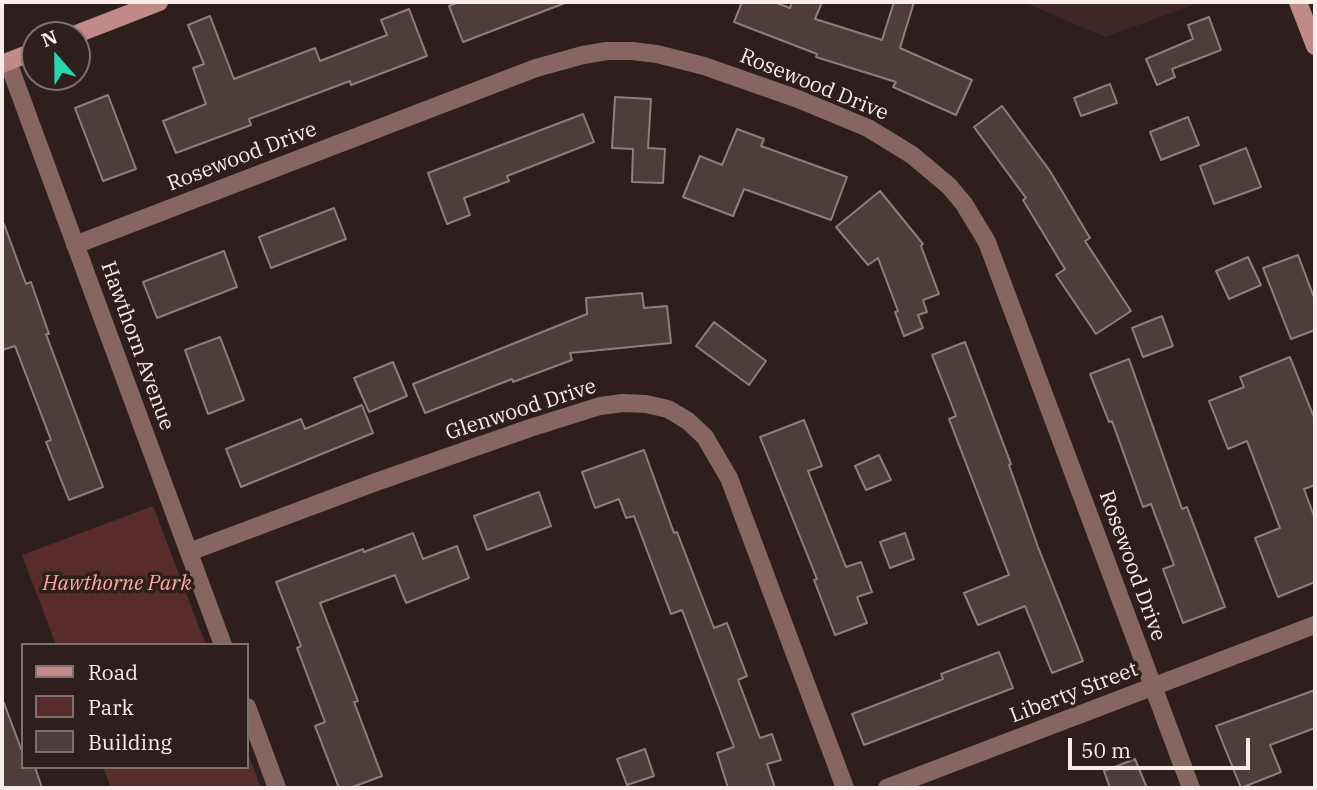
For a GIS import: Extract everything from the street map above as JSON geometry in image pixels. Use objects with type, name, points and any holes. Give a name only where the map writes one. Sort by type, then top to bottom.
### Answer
[{"type":"main road","points":[[91,28],[159,2]]},
{"type":"main road","points":[[1298,2],[1315,46]]},
{"type":"street","name":"Rosewood Drive","points":[[75,245],[536,68],[583,55],[620,51],[656,54],[704,66],[845,117],[891,140],[922,162],[949,186],[977,222],[987,242],[1191,788]]},
{"type":"street","name":"Hawthorn Avenue","points":[[5,63],[222,643]]},
{"type":"street","name":"Glenwood Drive","points":[[188,552],[530,428],[600,406],[646,404],[668,409],[688,421],[705,437],[729,478],[845,788]]},
{"type":"street","name":"Liberty Street","points":[[887,788],[1315,625]]},
{"type":"street","points":[[248,710],[277,788]]},
{"type":"shaded area","points":[[1023,2],[1202,2],[1105,37]]},
{"type":"green space","name":"Hawthorne Park","points":[[153,506],[205,643],[55,643],[22,555]]},
{"type":"green space","points":[[248,754],[261,788],[111,788],[104,769],[248,769]]},
{"type":"building","points":[[460,2],[565,3],[463,42],[449,6]]},
{"type":"building","points":[[742,2],[774,2],[790,8],[792,2],[822,2],[815,19],[882,40],[894,2],[914,2],[900,48],[972,80],[956,115],[893,87],[896,82],[816,57],[817,54],[734,22]]},
{"type":"building","points":[[409,9],[427,56],[351,85],[350,81],[249,119],[251,125],[176,153],[163,121],[206,104],[193,68],[204,64],[188,25],[210,16],[234,79],[315,48],[320,61],[387,35],[381,20]]},
{"type":"building","points":[[1209,17],[1221,50],[1172,69],[1175,77],[1157,85],[1146,59],[1193,39],[1188,25]]},
{"type":"building","points":[[1110,84],[1117,103],[1081,116],[1074,98]]},
{"type":"building","points":[[108,95],[136,169],[103,181],[75,108]]},
{"type":"building","points":[[615,97],[651,99],[648,148],[665,149],[663,183],[632,182],[633,149],[612,148]]},
{"type":"building","points":[[1002,106],[1050,171],[1090,238],[1085,241],[1131,311],[1096,334],[1056,275],[1065,269],[1023,200],[1026,198],[974,127]]},
{"type":"building","points":[[583,114],[594,142],[507,176],[509,181],[464,198],[470,215],[447,224],[428,173]]},
{"type":"building","points":[[1188,117],[1199,145],[1161,160],[1150,132]]},
{"type":"building","points":[[737,129],[764,139],[761,146],[847,177],[831,220],[744,189],[733,216],[683,197],[700,156],[722,165]]},
{"type":"building","points":[[1246,148],[1261,187],[1214,204],[1200,166]]},
{"type":"building","points":[[880,191],[923,244],[921,246],[939,294],[923,300],[927,312],[918,315],[923,328],[904,336],[895,312],[898,311],[878,258],[868,265],[836,227]]},
{"type":"building","points":[[334,208],[346,239],[271,268],[259,237]]},
{"type":"building","points":[[2,224],[26,284],[31,282],[49,334],[46,334],[103,487],[69,500],[46,442],[51,440],[15,346],[2,350]]},
{"type":"building","points":[[224,251],[237,287],[157,318],[143,282]]},
{"type":"building","points":[[1298,255],[1315,300],[1315,330],[1291,339],[1263,268]]},
{"type":"building","points":[[1248,257],[1261,285],[1229,299],[1216,271]]},
{"type":"building","points":[[642,293],[644,308],[667,306],[671,343],[570,353],[572,360],[513,382],[512,379],[425,413],[413,384],[587,314],[586,298]]},
{"type":"building","points":[[1162,316],[1173,346],[1143,357],[1132,328]]},
{"type":"building","points":[[714,322],[766,361],[749,385],[696,346]]},
{"type":"building","points":[[220,337],[244,400],[208,414],[185,350]]},
{"type":"building","points":[[965,342],[1011,464],[1009,465],[1038,547],[1083,661],[1052,673],[1025,606],[978,625],[964,593],[1009,575],[949,419],[956,416],[932,355]]},
{"type":"building","points":[[1290,357],[1315,420],[1315,485],[1304,489],[1315,519],[1315,582],[1278,597],[1255,538],[1280,528],[1247,441],[1228,449],[1209,401],[1244,387],[1240,377]]},
{"type":"building","points":[[1129,359],[1182,509],[1187,507],[1225,607],[1183,623],[1163,569],[1174,565],[1151,504],[1143,507],[1112,421],[1109,422],[1090,374]]},
{"type":"building","points":[[393,362],[407,396],[369,412],[354,378]]},
{"type":"building","points":[[362,405],[373,433],[241,487],[226,449],[301,419],[305,429]]},
{"type":"building","points":[[804,420],[822,466],[808,471],[846,567],[861,562],[872,592],[857,597],[867,623],[835,635],[814,580],[817,579],[760,437]]},
{"type":"building","points":[[644,450],[674,533],[677,532],[714,628],[727,623],[747,676],[738,680],[760,738],[772,734],[781,760],[767,764],[775,788],[728,788],[717,753],[734,747],[682,610],[671,614],[634,516],[626,518],[619,499],[595,508],[582,472]]},
{"type":"building","points":[[879,455],[891,480],[866,490],[855,466]]},
{"type":"building","points":[[539,492],[551,526],[487,550],[474,516]]},
{"type":"building","points":[[413,533],[423,559],[457,546],[469,578],[406,603],[395,575],[320,603],[358,701],[354,702],[382,776],[350,788],[339,788],[315,726],[325,722],[297,648],[301,646],[276,582]]},
{"type":"building","points":[[905,533],[914,559],[890,568],[880,542]]},
{"type":"building","points":[[999,652],[1013,688],[864,745],[852,714],[943,679],[941,674]]},
{"type":"building","points":[[1315,690],[1315,728],[1270,745],[1281,772],[1241,788],[1216,726]]},
{"type":"building","points":[[4,703],[21,749],[21,769],[36,769],[42,788],[2,788]]},
{"type":"building","points":[[645,749],[654,776],[627,785],[617,759]]},
{"type":"building","points":[[1135,759],[1147,788],[1110,788],[1104,771]]}]
